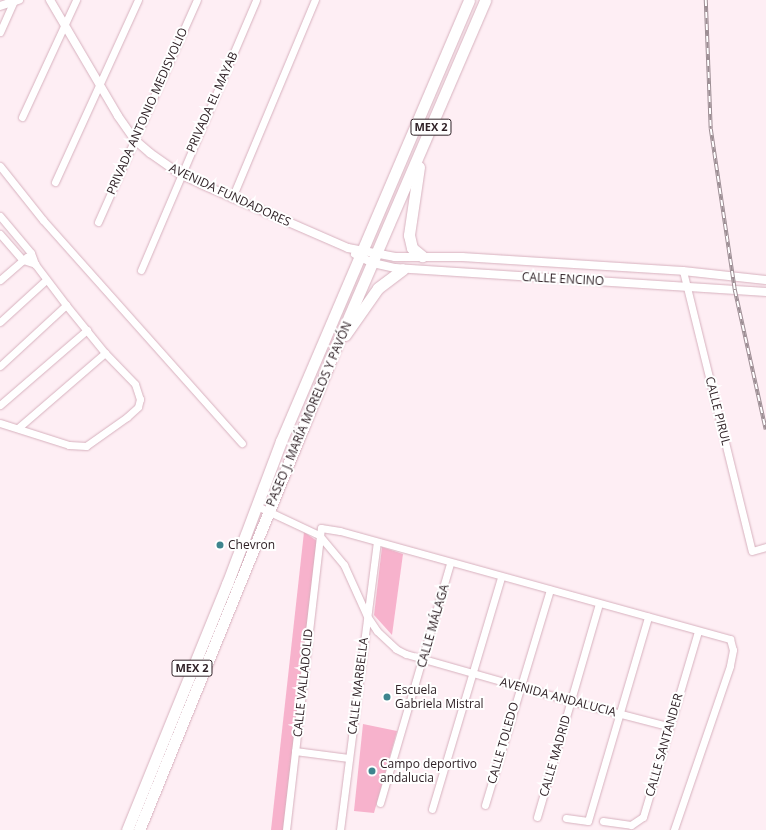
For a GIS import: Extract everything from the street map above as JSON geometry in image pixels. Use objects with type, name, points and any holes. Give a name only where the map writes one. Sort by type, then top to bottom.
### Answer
[{"type":"highway","name":"PASEO J. MARÍA MORELOS Y PAVÓN","points":[[127,830],[258,506],[281,441],[469,0]]},
{"type":"highway","name":"PASEO J. MARÍA MORELOS Y PAVÓN","points":[[139,830],[268,510],[338,342],[422,150],[485,0]]},
{"type":"highway","points":[[422,150],[409,235],[412,248],[422,256]]},
{"type":"highway","points":[[338,342],[351,328],[378,288],[403,269]]},
{"type":"street","points":[[0,6],[16,0]]},
{"type":"street","points":[[0,32],[16,0]]},
{"type":"street","name":"AVENIDA FUNDADORES","points":[[50,0],[100,85],[135,140],[180,174],[362,254]]},
{"type":"street","points":[[22,116],[76,0]]},
{"type":"street","points":[[55,182],[138,0]]},
{"type":"street","name":"PRIVADA ANTONIO MEDISVOLIO","points":[[98,222],[196,0]]},
{"type":"street","name":"PRIVADA EL MAYAB","points":[[141,270],[180,174],[256,0]]},
{"type":"street","points":[[232,198],[315,0]]},
{"type":"street","points":[[0,166],[43,220],[242,443]]},
{"type":"street","points":[[0,216],[31,253],[35,264],[66,305],[105,353],[135,384],[140,399],[138,407],[95,443],[81,447],[64,444],[0,423]]},
{"type":"street","points":[[0,234],[23,260],[35,264]]},
{"type":"street","points":[[0,280],[31,253]]},
{"type":"street","name":"CALLE ENCINO","points":[[362,254],[403,269],[766,292]]},
{"type":"street","name":"CALLE ENCINO","points":[[375,258],[422,256],[683,271],[766,280]]},
{"type":"street","name":"CALLE PIRUL","points":[[683,271],[752,551],[766,547]]},
{"type":"street","points":[[0,322],[46,280]]},
{"type":"street","points":[[0,366],[66,305]]},
{"type":"street","points":[[0,405],[87,330]]},
{"type":"street","points":[[18,428],[105,353]]},
{"type":"street","name":"AVENIDA ANDALUCIA","points":[[258,506],[319,535],[337,554],[350,574],[367,616],[377,631],[396,649],[423,661],[668,726]]},
{"type":"street","points":[[319,535],[321,528],[328,529],[500,578],[550,590],[730,639],[733,650],[674,830]]},
{"type":"street","name":"CALLE VALLADOLID","points":[[286,830],[319,535]]},
{"type":"street","name":"CALLE MARBELLA","points":[[340,830],[377,542]]},
{"type":"street","name":"CALLE MÁLAGA","points":[[380,803],[423,661],[450,564]]},
{"type":"street","points":[[432,809],[500,578]]},
{"type":"street","name":"CALLE TOLEDO","points":[[486,805],[550,590]]},
{"type":"street","name":"CALLE MADRID","points":[[537,817],[599,604]]},
{"type":"street","points":[[566,818],[588,821],[648,617]]},
{"type":"street","name":"CALLE SANTANDER","points":[[603,821],[631,825],[643,817],[668,726],[698,631]]},
{"type":"street","points":[[295,751],[349,758]]},
{"type":"shaded area","points":[[304,532],[317,541],[283,830],[271,830]]},
{"type":"shaded area","points":[[382,547],[403,554],[392,635],[374,615]]},
{"type":"shaded area","name":"Campo deportivo andalucia","points":[[363,724],[397,731],[374,813],[354,811]]},
{"type":"railway","points":[[706,0],[711,129],[735,290],[766,430]]},
{"type":"place","name":"Chevron","points":[[220,545]]},
{"type":"place","name":"Escuela Gabriela Mistral","points":[[387,697]]},
{"type":"place","name":"Campo deportivo andalucia","points":[[372,771]]}]
